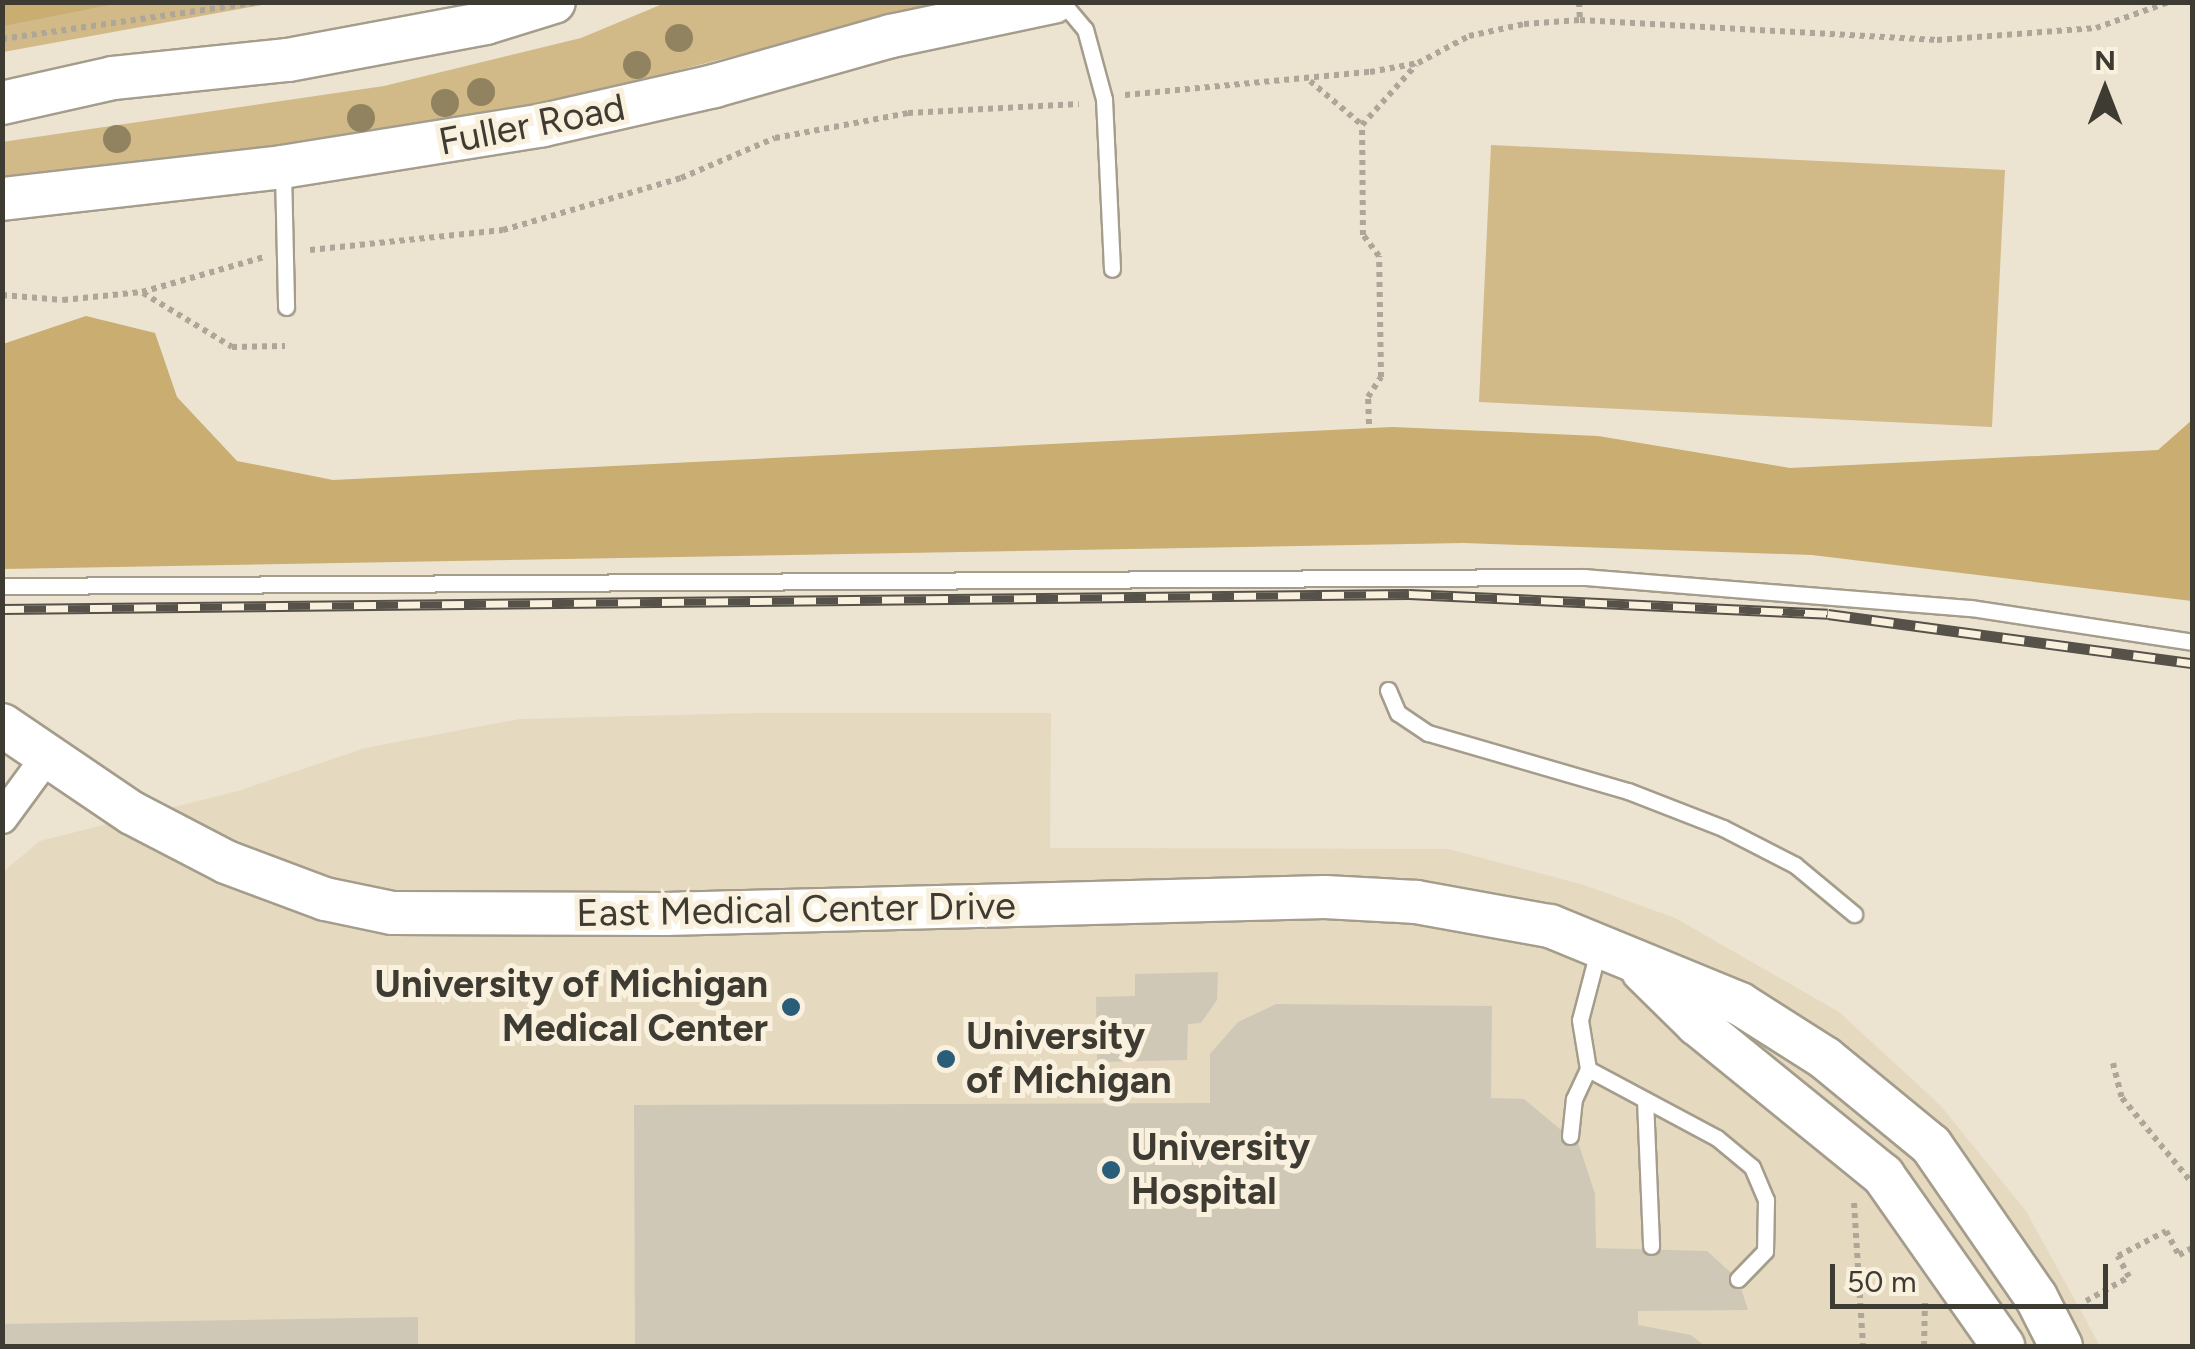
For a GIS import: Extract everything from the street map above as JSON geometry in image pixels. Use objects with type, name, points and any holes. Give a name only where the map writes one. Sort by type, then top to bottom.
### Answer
[{"type":"street","points":[[2,103],[113,78],[306,56],[486,23],[554,2]]},
{"type":"street","name":"Fuller Road","points":[[2,199],[282,167],[543,124],[714,86],[890,36],[1054,2]]},
{"type":"street","name":"East Medical Center Drive","points":[[2,725],[132,813],[252,874],[392,914],[666,914],[1326,897],[1496,914],[1614,950],[1740,1004],[1825,1058],[1931,1145],[2036,1297],[2061,1346]]},
{"type":"street","points":[[2,818],[46,758]]},
{"type":"street","name":"East Medical Center Drive","points":[[1614,950],[1883,1175],[2002,1346]]},
{"type":"lane","points":[[1062,2],[1085,30],[1104,99],[1112,269]]},
{"type":"lane","points":[[282,167],[286,307]]},
{"type":"lane","points":[[2,586],[1584,578],[1971,608],[2192,642]]},
{"type":"lane","points":[[1388,690],[1398,713],[1428,733],[1628,791],[1723,828],[1795,865],[1854,914]]},
{"type":"lane","points":[[1570,1136],[1574,1099],[1588,1069],[1580,1020],[1614,950]]},
{"type":"lane","points":[[1588,1069],[1717,1138],[1752,1167],[1770,1228],[1758,1266],[1738,1279]]},
{"type":"lane","points":[[1645,1100],[1650,1246]]},
{"type":"path","points":[[2,40],[260,2]]},
{"type":"path","points":[[1579,2],[1580,20]]},
{"type":"path","points":[[1369,424],[1368,397],[1382,377],[1379,256],[1364,234],[1362,125],[1418,64]]},
{"type":"path","points":[[1309,80],[1362,125]]},
{"type":"path","points":[[142,292],[232,347],[285,346]]},
{"type":"path","points":[[2113,1063],[2122,1098],[2192,1183]]},
{"type":"path","points":[[1854,1198],[1862,1346]]},
{"type":"path","points":[[2089,1307],[2084,1297],[2129,1277],[2118,1256],[2166,1231],[2178,1255],[2192,1248]]},
{"type":"path","points":[[1924,1346],[1925,1298],[1937,1289]]},
{"type":"shaded area","points":[[3,2],[119,2],[119,3],[3,26]]},
{"type":"shaded area","points":[[2,3],[273,3],[3,52]]},
{"type":"shaded area","points":[[665,3],[941,3],[535,107],[340,141],[3,179],[2,142],[384,86],[581,38]]},
{"type":"shaded area","points":[[1491,145],[2005,170],[1992,427],[1479,402]]},
{"type":"shaded area","points":[[86,316],[155,333],[177,397],[237,461],[333,480],[1392,427],[1598,436],[1790,468],[2158,450],[2192,420],[2192,601],[1812,555],[1464,543],[3,569],[3,344]]},
{"type":"shaded area","name":"University of Michigan","points":[[755,713],[1051,713],[1050,848],[1448,849],[1584,885],[1675,918],[1839,1012],[1940,1105],[2026,1211],[2100,1346],[3,1346],[3,872],[40,841],[238,791],[365,748],[520,719]]},
{"type":"building","points":[[1218,972],[1217,1000],[1201,1023],[1188,1024],[1187,1060],[1097,1062],[1096,997],[1135,996],[1135,974]]},
{"type":"building","name":"University Hospital","points":[[1276,1004],[1492,1006],[1491,1098],[1524,1099],[1579,1145],[1595,1194],[1596,1248],[1707,1251],[1738,1279],[1748,1310],[1638,1311],[1638,1325],[1691,1335],[1705,1346],[635,1346],[634,1105],[1210,1103],[1210,1054],[1238,1022]]},
{"type":"building","points":[[418,1317],[418,1346],[2,1346],[2,1324]]},
{"type":"railway","points":[[2,609],[1409,594],[1828,614],[2192,663]]},
{"type":"place","name":"University of Michigan Medical Center","points":[[791,1007]]},
{"type":"place","name":"University of Michigan","points":[[946,1059]]},
{"type":"place","name":"University Hospital","points":[[1111,1170]]}]
